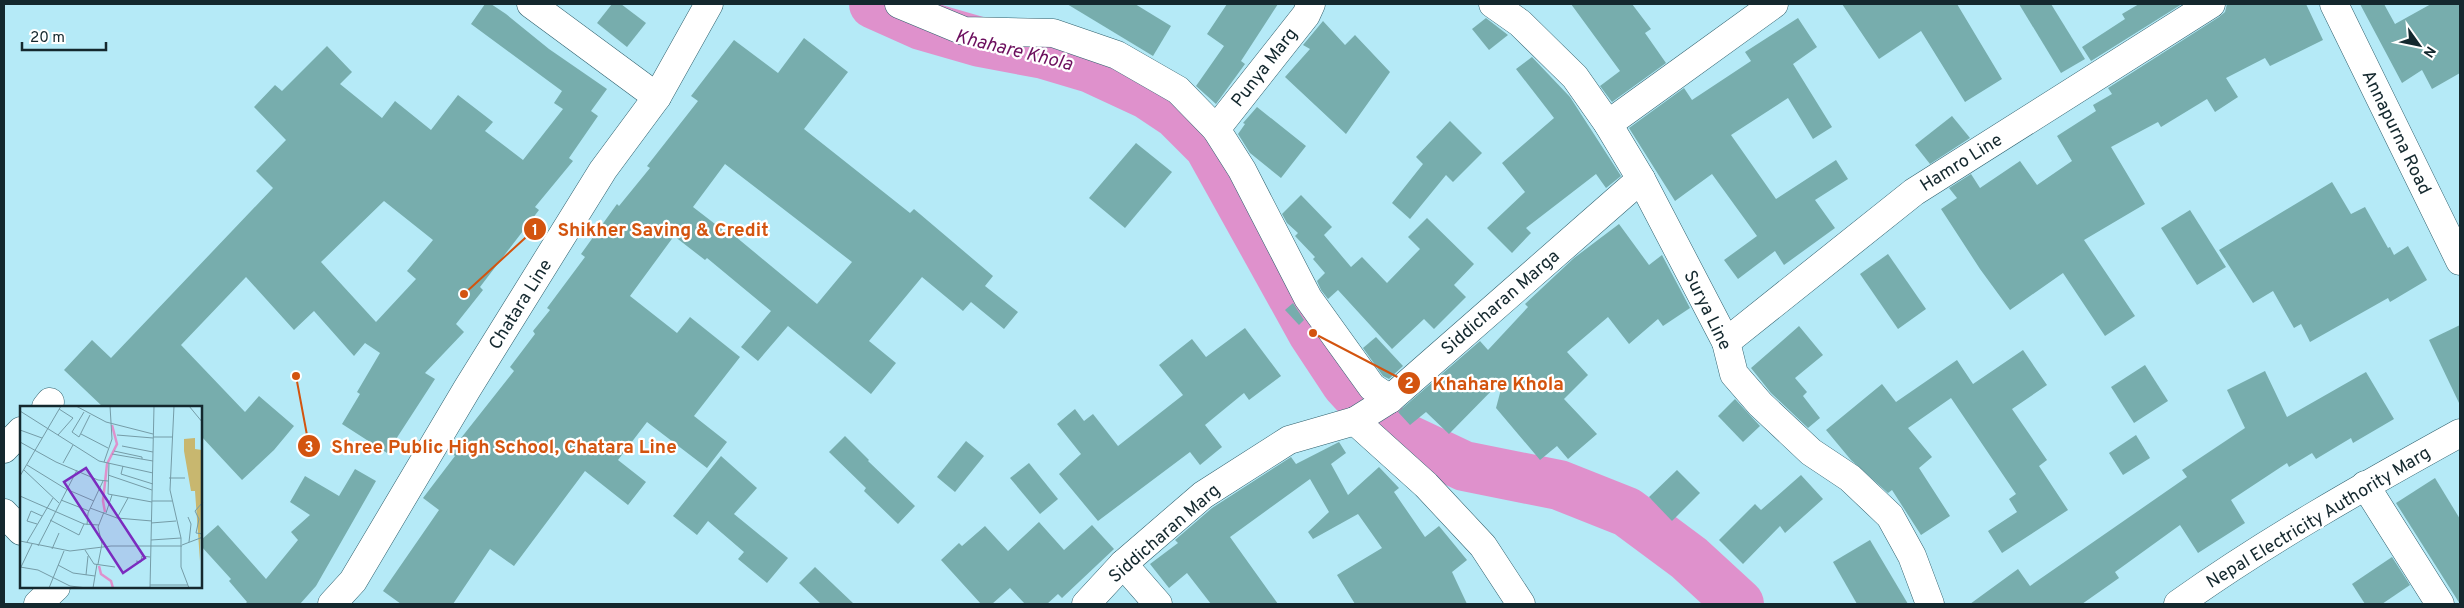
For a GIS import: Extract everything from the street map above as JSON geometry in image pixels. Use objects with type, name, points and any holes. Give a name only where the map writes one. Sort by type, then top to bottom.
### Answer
[{"type":"street","points":[[531,4],[657,96]]},
{"type":"street","name":"Chatara Line","points":[[332,604],[352,581],[467,389],[603,170],[657,96],[709,4]]},
{"type":"street","points":[[898,4],[964,31],[1052,33],[1117,55],[1178,90],[1216,129],[1242,170],[1308,298],[1372,387],[1385,402]]},
{"type":"street","name":"Punya Marg","points":[[1216,129],[1306,14],[1311,4]]},
{"type":"street","name":"Surya Line","points":[[1493,4],[1520,23],[1575,77],[1608,124],[1640,179],[1726,342],[1734,374],[1760,404],[1811,452],[1850,478],[1890,516],[1912,556],[1930,604]]},
{"type":"street","points":[[1608,124],[1774,4]]},
{"type":"street","name":"Hamro Line","points":[[1726,342],[1914,192],[2211,4]]},
{"type":"street","name":"Annapurna Road","points":[[2334,4],[2460,261]]},
{"type":"street","name":"Siddicharan Marga","points":[[1355,421],[1385,402],[1640,179]]},
{"type":"street","points":[[1355,421],[1426,485],[1483,546],[1521,604]]},
{"type":"street","name":"Siddicharan Marg","points":[[1086,604],[1123,564],[1203,495],[1288,440],[1355,421]]},
{"type":"street","points":[[4,449],[20,432]]},
{"type":"street","name":"Nepal Electricity Authority Marg","points":[[2178,604],[2236,563],[2366,485],[2460,433]]},
{"type":"street","points":[[2366,485],[2440,604]]},
{"type":"street","points":[[4,513],[20,530]]},
{"type":"street","points":[[1123,564],[1158,604]]},
{"type":"building","points":[[485,4],[491,4],[506,14],[549,49],[607,89],[591,111],[598,116],[569,158],[573,161],[535,207],[539,210],[480,287],[483,290],[456,324],[464,332],[425,373],[435,379],[387,453],[342,424],[360,394],[357,392],[380,353],[365,343],[354,356],[314,311],[294,330],[246,277],[181,345],[245,412],[259,396],[294,426],[274,450],[242,480],[202,437],[202,406],[102,406],[64,370],[92,340],[111,358],[273,188],[256,171],[286,140],[254,107],[275,85],[282,91],[327,46],[352,72],[340,84],[382,118],[395,101],[431,130],[458,95],[493,122],[485,131],[523,160],[563,109],[554,103],[562,91],[471,24]],"holes":[[[384,201],[433,240],[407,271],[416,279],[376,322],[321,262]]]},
{"type":"building","points":[[612,4],[621,4],[646,23],[627,47],[597,23]]},
{"type":"building","points":[[1067,4],[1135,4],[1171,26],[1153,56]]},
{"type":"building","points":[[1227,4],[1278,4],[1241,61],[1245,64],[1216,104],[1196,86],[1224,46],[1207,34]]},
{"type":"building","points":[[1571,4],[1632,4],[1651,29],[1645,33],[1666,63],[1612,102],[1600,86],[1620,71]]},
{"type":"building","points":[[1842,4],[1957,4],[2002,79],[1965,102],[1921,31],[1879,59]]},
{"type":"building","points":[[2019,4],[2051,4],[2085,59],[2061,73]]},
{"type":"building","points":[[2139,4],[2182,4],[2091,61],[2082,47],[2125,19],[2122,14]]},
{"type":"building","points":[[2227,4],[2306,4],[2323,40],[2270,66],[2265,58],[2226,78],[2238,97],[2215,112],[2207,99],[2161,127],[2158,122],[2111,147],[2145,204],[2084,240],[2135,316],[2105,336],[2063,273],[2010,310],[1980,269],[1941,209],[1957,198],[1949,188],[1971,174],[1980,188],[2020,161],[2037,185],[2072,161],[2057,136],[2096,111],[2093,105],[2112,94],[2108,88],[2219,17],[2225,12]]},
{"type":"building","points":[[2360,4],[2384,4],[2395,24],[2431,4],[2460,4],[2460,73],[2432,89],[2422,70],[2402,83]]},
{"type":"building","points":[[1486,18],[1508,35],[1489,50],[1472,29]]},
{"type":"building","points":[[1798,18],[1817,47],[1793,64],[1832,127],[1813,139],[1788,98],[1731,135],[1776,199],[1836,160],[1848,179],[1815,200],[1835,228],[1784,265],[1775,251],[1738,279],[1724,260],[1757,236],[1712,174],[1675,201],[1629,128],[1684,88],[1692,100],[1751,61],[1745,52]]},
{"type":"building","points":[[1323,21],[1345,45],[1355,35],[1390,72],[1346,134],[1285,77],[1310,49],[1303,45]]},
{"type":"building","points":[[804,38],[848,72],[804,129],[910,213],[914,209],[993,276],[985,286],[1018,312],[1004,329],[971,302],[963,311],[922,277],[869,341],[896,363],[871,394],[788,326],[758,361],[741,347],[771,311],[707,258],[705,260],[674,236],[630,296],[677,333],[690,317],[740,357],[694,416],[727,442],[707,468],[647,422],[618,460],[646,482],[628,505],[585,471],[514,566],[490,549],[453,604],[401,604],[383,591],[439,510],[423,498],[455,456],[450,452],[514,371],[510,367],[535,334],[533,331],[550,310],[547,308],[585,257],[581,254],[617,204],[619,206],[650,168],[647,166],[698,101],[691,96],[734,40],[778,73]],"holes":[[[725,164],[852,262],[817,304],[730,232],[728,234],[693,207]]]},
{"type":"building","points":[[1532,57],[1570,97],[1621,176],[1606,188],[1596,174],[1526,228],[1531,233],[1512,253],[1487,228],[1525,192],[1502,163],[1554,118],[1516,69]]},
{"type":"building","points":[[1257,107],[1306,146],[1281,178],[1250,153],[1238,134],[1245,124],[1243,123]]},
{"type":"building","points":[[1952,116],[1970,138],[1930,164],[1915,145]]},
{"type":"building","points":[[1450,121],[1482,153],[1453,182],[1446,175],[1410,219],[1392,203],[1423,164],[1416,157]]},
{"type":"building","points":[[1136,143],[1172,172],[1125,228],[1089,198]]},
{"type":"building","points":[[2332,182],[2351,214],[2365,207],[2388,248],[2390,247],[2394,255],[2408,246],[2427,280],[2390,302],[2388,298],[2310,342],[2301,324],[2294,328],[2273,291],[2253,303],[2219,250]]},
{"type":"building","points":[[1301,195],[1332,227],[1324,235],[1351,267],[1362,257],[1387,283],[1420,249],[1408,237],[1427,218],[1474,264],[1454,285],[1466,297],[1434,329],[1424,319],[1392,349],[1338,290],[1328,299],[1321,290],[1317,281],[1325,273],[1313,259],[1315,257],[1295,236],[1298,233],[1287,223],[1282,214]]},
{"type":"building","points":[[2190,210],[2226,267],[2197,285],[2161,228]]},
{"type":"building","points":[[1619,224],[1649,265],[1662,255],[1690,308],[1663,326],[1658,319],[1629,344],[1608,317],[1567,352],[1588,375],[1564,399],[1597,434],[1568,459],[1557,446],[1540,460],[1496,408],[1504,378],[1449,434],[1426,412],[1410,425],[1398,412],[1480,341],[1488,350],[1528,307],[1525,304],[1574,258]]},
{"type":"building","points":[[1888,254],[1926,309],[1898,329],[1860,274]]},
{"type":"building","points":[[1293,303],[1304,320],[1299,325],[1285,310]]},
{"type":"building","points":[[2460,325],[2460,405],[2429,340]]},
{"type":"building","points":[[1799,326],[1823,355],[1795,378],[1807,392],[1803,396],[1820,418],[1808,428],[1771,393],[1751,368]]},
{"type":"building","points":[[1245,328],[1281,376],[1249,400],[1244,393],[1205,425],[1222,447],[1200,465],[1190,452],[1098,521],[1059,474],[1081,454],[1057,424],[1075,409],[1084,421],[1093,414],[1118,446],[1183,395],[1159,365],[1192,339],[1206,357]]},
{"type":"building","points":[[1376,337],[1403,366],[1389,379],[1383,376],[1363,348]]},
{"type":"building","points":[[2023,350],[2047,385],[2012,409],[2047,460],[2039,466],[2068,510],[2002,553],[1988,531],[2017,512],[2009,499],[2016,494],[1951,398],[1908,428],[1932,457],[1919,468],[1950,516],[1921,535],[1892,490],[1888,493],[1851,460],[1826,430],[1882,384],[1896,402],[1957,360],[1973,384]]},
{"type":"building","points":[[2145,365],[2168,401],[2134,423],[2111,387]]},
{"type":"building","points":[[2265,371],[2287,417],[2366,372],[2394,419],[2353,443],[2351,438],[2316,459],[2312,453],[2289,467],[2287,463],[2231,500],[2245,523],[2198,553],[2180,525],[2115,572],[2119,578],[2082,604],[1970,604],[2018,569],[2030,586],[2187,477],[2182,470],[2245,428],[2227,390]]},
{"type":"building","points":[[1735,399],[1760,426],[1743,442],[1718,416]]},
{"type":"building","points":[[2136,435],[2150,458],[2123,475],[2109,453]]},
{"type":"building","points":[[845,436],[915,506],[898,524],[864,491],[866,488],[829,452]]},
{"type":"building","points":[[966,441],[984,456],[955,492],[937,477]]},
{"type":"building","points":[[1339,442],[1346,453],[1331,464],[1348,495],[1379,467],[1399,488],[1394,492],[1425,537],[1439,526],[1467,560],[1452,572],[1467,604],[1355,604],[1337,575],[1382,548],[1358,514],[1313,539],[1308,532],[1329,512],[1310,479],[1230,537],[1278,604],[1211,604],[1187,573],[1169,588],[1150,564],[1178,543],[1175,540],[1212,508],[1291,457],[1296,464]]},
{"type":"building","points":[[721,456],[757,488],[734,514],[788,558],[767,583],[738,559],[744,552],[708,521],[697,535],[673,516]]},
{"type":"building","points":[[1029,463],[1058,499],[1040,514],[1010,478]]},
{"type":"building","points":[[355,469],[376,481],[316,586],[300,604],[245,604],[247,602],[229,581],[231,579],[202,547],[202,539],[218,525],[266,579],[298,540],[291,532],[310,515],[290,502],[305,476],[339,496]]},
{"type":"building","points":[[1677,470],[1700,493],[1672,521],[1649,497]]},
{"type":"building","points":[[1801,475],[1823,499],[1785,533],[1780,526],[1743,564],[1719,540],[1755,504],[1761,510]]},
{"type":"building","points":[[2435,478],[2460,519],[2460,604],[2396,503]]},
{"type":"building","points":[[1039,522],[1064,550],[1092,525],[1114,549],[1062,598],[1058,594],[1047,604],[1025,604],[1010,588],[992,604],[981,604],[941,560],[959,543],[962,546],[985,526],[1008,551]]},
{"type":"building","points":[[1870,540],[1908,604],[1857,604],[1833,562]]},
{"type":"building","points":[[2392,557],[2410,585],[2382,604],[2365,604],[2352,584]]},
{"type":"building","points":[[815,567],[854,604],[821,604],[799,583]]},
{"type":"waterway","name":"Khahare Khola","points":[[874,4],[921,25],[980,42],[1044,54],[1091,68],[1147,94],[1177,114],[1209,146],[1313,333],[1346,383],[1390,431],[1464,466],[1559,485],[1627,512],[1689,558],[1739,604]]},
{"type":"place","name":"Shikher Saving & Credit","points":[[464,294]]},
{"type":"place","name":"Khahare Khola","points":[[1313,333]]},
{"type":"place","name":"Shree Public High School, Chatara Line","points":[[296,376]]}]
